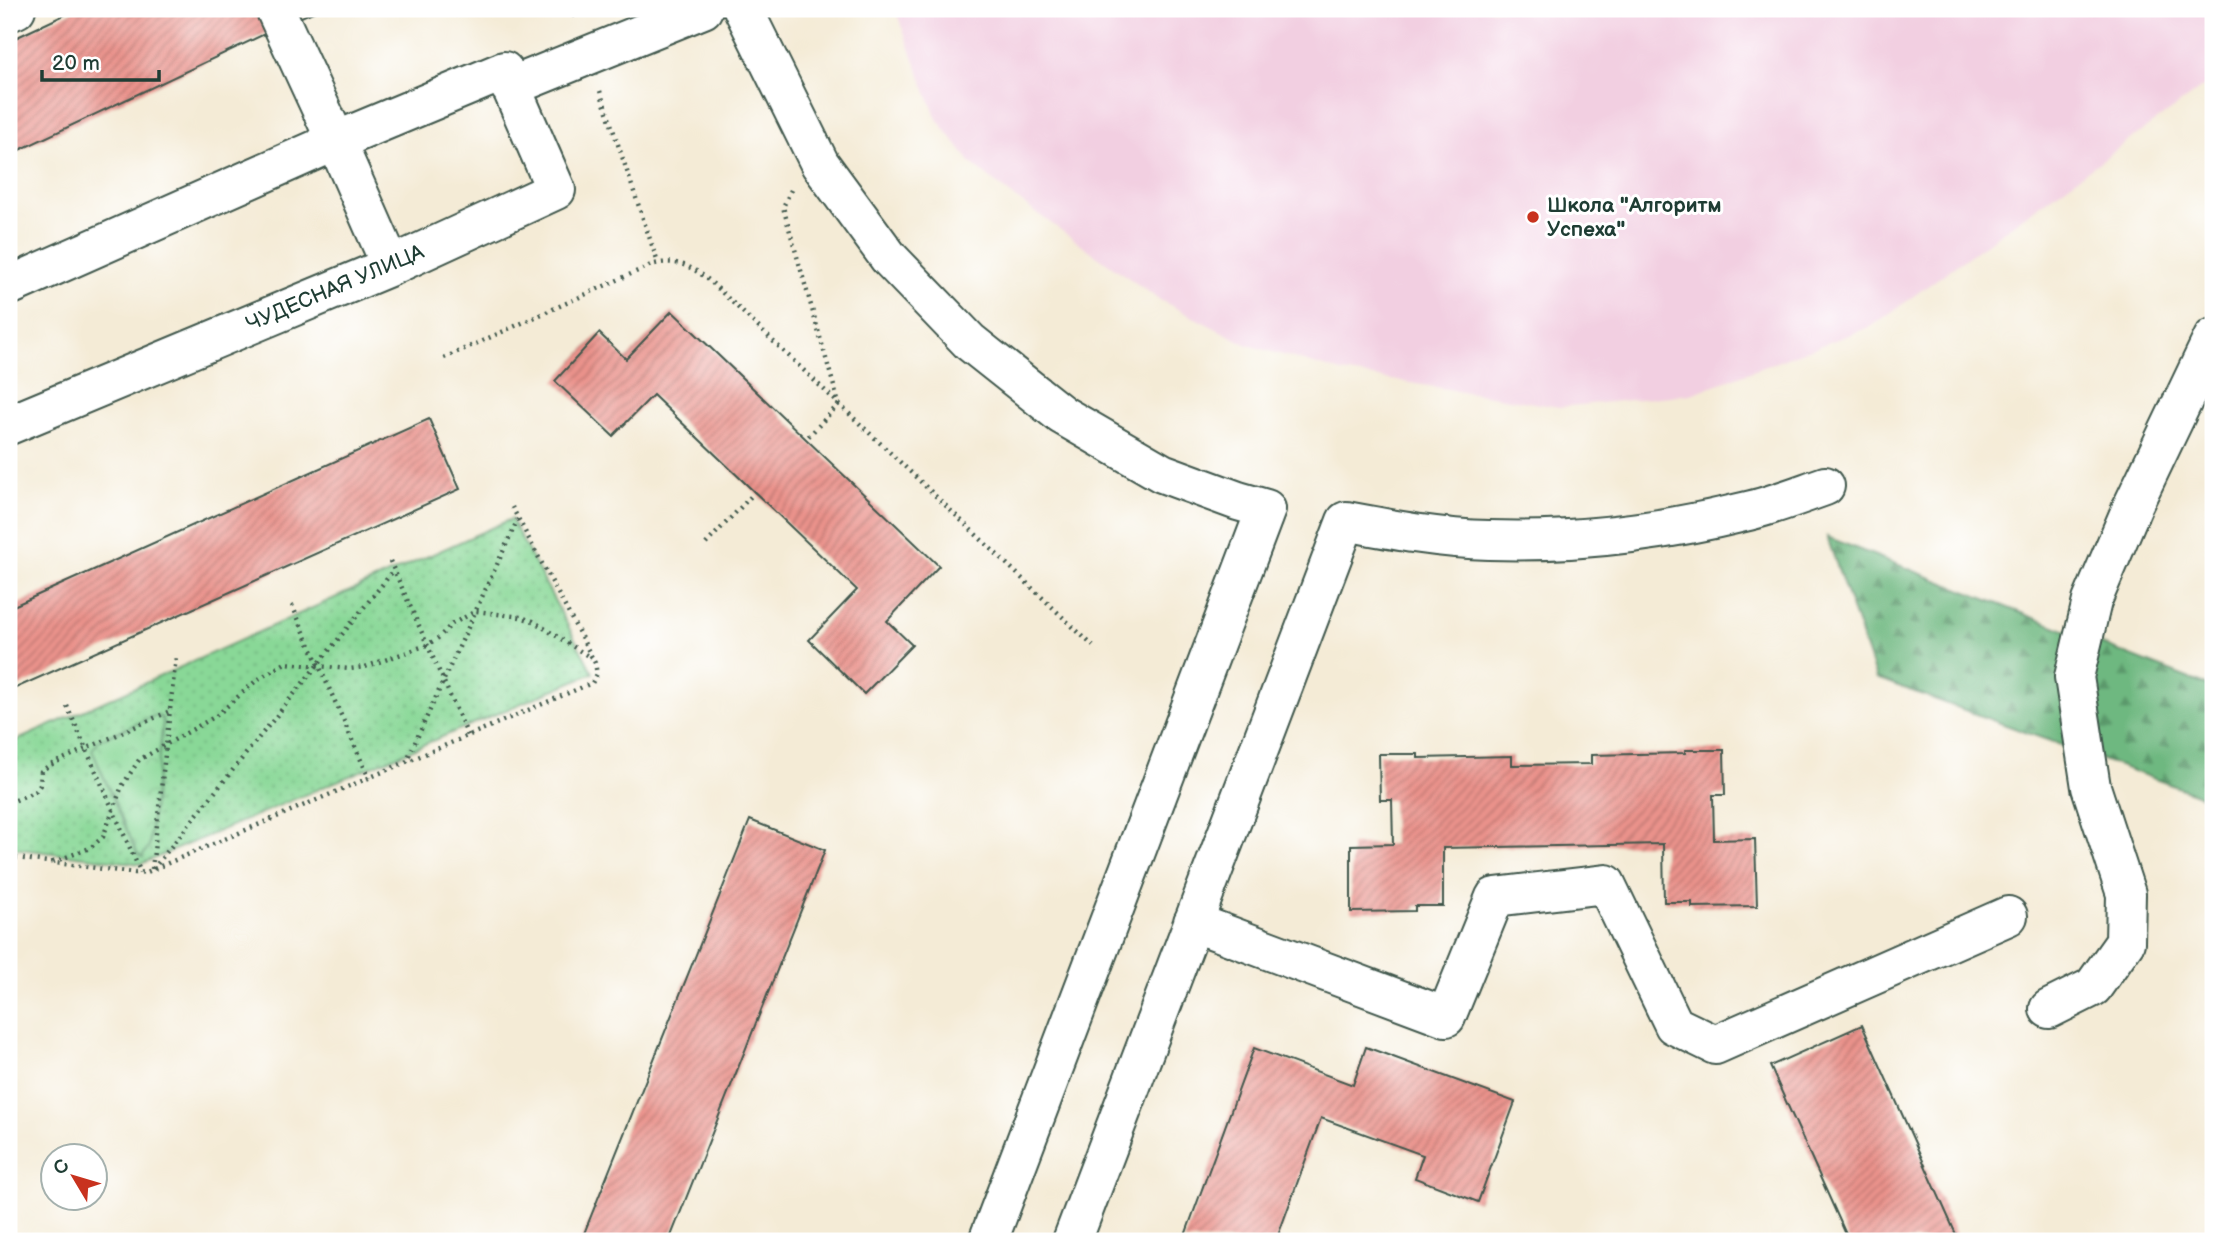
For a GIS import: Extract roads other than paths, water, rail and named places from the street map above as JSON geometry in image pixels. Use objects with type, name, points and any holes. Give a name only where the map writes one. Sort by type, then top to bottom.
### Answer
[{"type":"street","points":[[9,12],[16,9]]},
{"type":"street","points":[[275,9],[391,266]]},
{"type":"street","points":[[9,286],[336,141],[503,71],[510,87],[703,9]]},
{"type":"street","points":[[743,9],[820,164],[889,258],[970,342],[1062,415],[1162,473],[1266,509],[988,1241]]},
{"type":"street","name":"ЧУДЕСНАЯ УЛИЦА","points":[[9,425],[391,266],[556,190],[510,87]]},
{"type":"street","points":[[2049,1009],[2093,986],[2125,942],[2126,894],[2091,787],[2074,677],[2092,601],[2133,505],[2213,338]]},
{"type":"street","points":[[1072,1241],[1346,521],[1411,533],[1487,540],[1571,540],[1646,533],[1737,514],[1825,486]]},
{"type":"street","points":[[1193,922],[1446,1017],[1495,897],[1606,884],[1674,1025],[1715,1045],[2008,916]]},
{"type":"place","name":"Школа \"Алгоритм Успеха\"","points":[[1533,217]]}]
